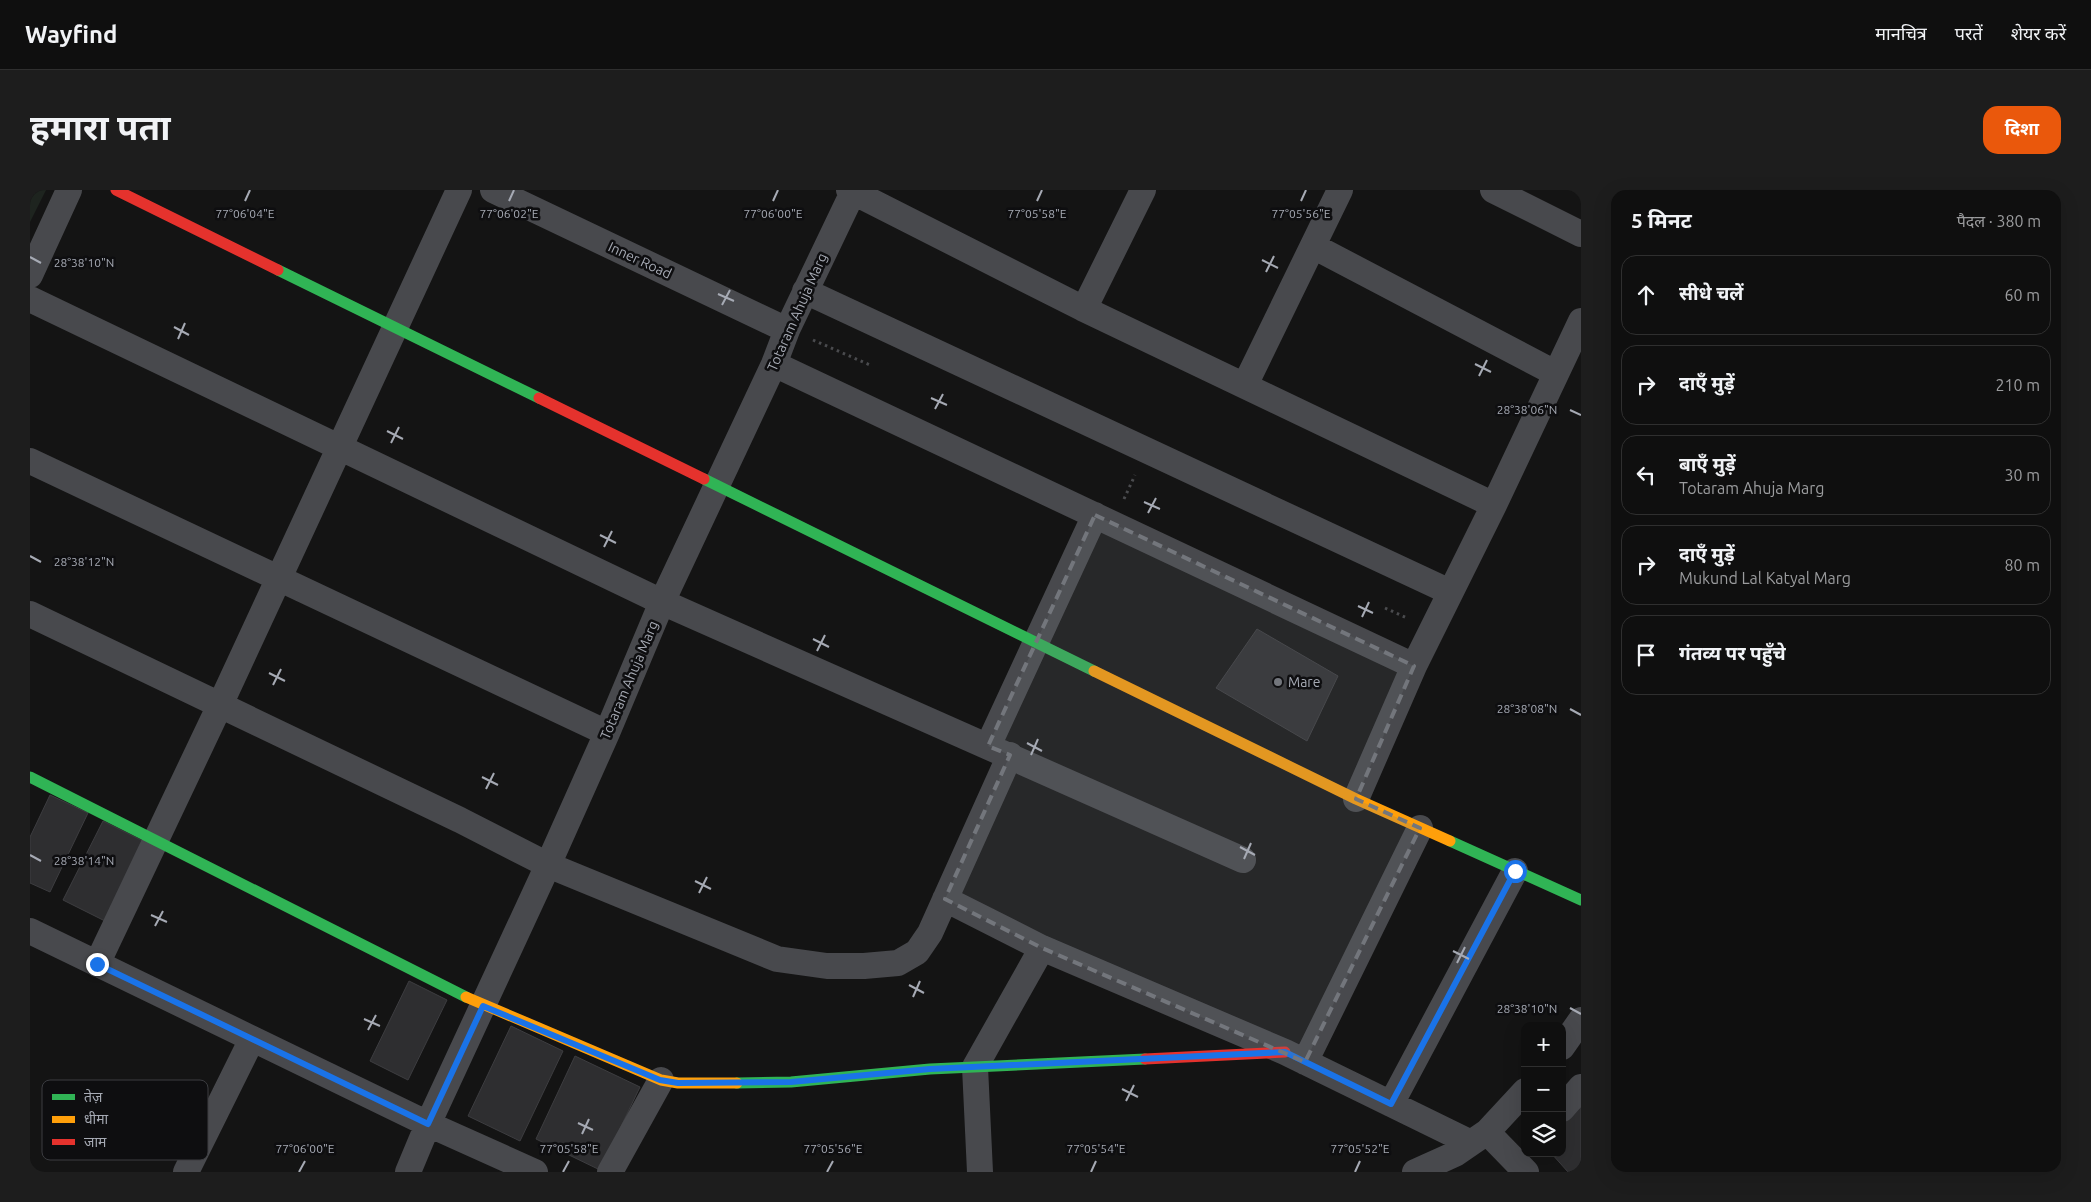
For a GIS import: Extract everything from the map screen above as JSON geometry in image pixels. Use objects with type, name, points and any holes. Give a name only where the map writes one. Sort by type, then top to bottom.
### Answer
[{"type":"street","points":[[30,275],[69,190]]},
{"type":"street","points":[[116,190],[1356,798],[1581,900]]},
{"type":"street","points":[[97,964],[280,579],[459,190]]},
{"type":"street","name":"Inner Road","points":[[493,190],[787,330]]},
{"type":"street","points":[[1084,309],[1143,190]]},
{"type":"street","points":[[1246,385],[1340,190]]},
{"type":"street","points":[[1494,190],[1581,234]]},
{"type":"street","points":[[852,191],[1084,309],[1494,505]]},
{"type":"street","name":"Totaram Ahuja Marg","points":[[408,1172],[428,1124],[607,733],[662,602],[774,364],[787,330],[852,191]]},
{"type":"street","points":[[1313,246],[1555,373]]},
{"type":"street","points":[[805,292],[1450,592]]},
{"type":"street","points":[[30,299],[662,602],[999,750],[1243,860]]},
{"type":"street","points":[[1356,798],[1414,666],[1494,505],[1581,321]]},
{"type":"street","points":[[774,364],[1414,666]]},
{"type":"street","points":[[30,461],[607,733]]},
{"type":"street","points":[[30,614],[460,820],[548,865],[777,959],[827,966],[864,966],[898,963],[917,952],[930,932],[945,899],[1037,642],[1095,515]]},
{"type":"street","points":[[30,776],[483,1006],[660,1080],[706,1084],[791,1082],[930,1069],[1295,1057]]},
{"type":"street","points":[[1295,1057],[1420,828]]},
{"type":"street","points":[[1391,1104],[1515,871]]},
{"type":"street","points":[[945,899],[1042,948],[1295,1057],[1391,1104],[1479,1138],[1519,1165]]},
{"type":"street","points":[[30,931],[428,1124],[534,1172]]},
{"type":"street","points":[[980,1172],[975,1067],[1042,948]]},
{"type":"street","points":[[1566,1041],[1581,1020]]},
{"type":"street","points":[[208,1128],[252,1039]]},
{"type":"street","points":[[610,1172],[660,1080]]},
{"type":"street","points":[[1566,1104],[1581,1087]]},
{"type":"street","points":[[1415,1172],[1455,1154],[1479,1138],[1521,1096]]},
{"type":"street","points":[[186,1172],[192,1160]]},
{"type":"path","points":[[787,330],[870,365]]},
{"type":"path","points":[[1122,504],[1138,470]]},
{"type":"highlighted area","points":[[1095,515],[1414,666],[1356,799],[1420,828],[1305,1062],[1042,948],[945,899],[1010,755],[988,746]]},
{"type":"shaded area","points":[[30,190],[46,190],[30,222]]},
{"type":"building","name":"Mare","points":[[1257,629],[1338,676],[1307,741],[1216,688]]},
{"type":"building","points":[[50,795],[88,813],[50,892],[30,883],[30,837]]},
{"type":"building","points":[[103,821],[147,843],[107,922],[63,900]]},
{"type":"building","points":[[409,981],[447,1000],[408,1080],[370,1061]]},
{"type":"building","points":[[511,1026],[563,1051],[520,1141],[468,1116]]},
{"type":"building","points":[[575,1056],[640,1087],[600,1170],[536,1139]]},
{"type":"building","points":[[1581,1107],[1581,1172],[1568,1172],[1555,1157],[1566,1157],[1566,1120]]},
{"type":"traffic: fast","points":[[278,270],[539,398]]},
{"type":"traffic: fast","points":[[704,479],[1094,671]]},
{"type":"traffic: fast","points":[[30,777],[466,997]]},
{"type":"traffic: fast","points":[[1450,841],[1581,900]]},
{"type":"traffic: fast","points":[[737,1083],[791,1082],[930,1069],[1145,1059]]},
{"type":"traffic: slow","points":[[1094,671],[1356,799],[1450,841]]},
{"type":"traffic: slow","points":[[466,997],[661,1080],[678,1083],[737,1083]]},
{"type":"traffic: jam","points":[[116,190],[278,270]]},
{"type":"traffic: jam","points":[[539,398],[704,479]]},
{"type":"traffic: jam","points":[[1145,1059],[1285,1052]]},
{"type":"place","name":"Mare","points":[[1278,682]]},
{"type":"route","points":[[97,964],[428,1124],[483,1006],[660,1080],[678,1083],[791,1082],[930,1069],[1285,1052],[1391,1104],[1515,871]]}]
